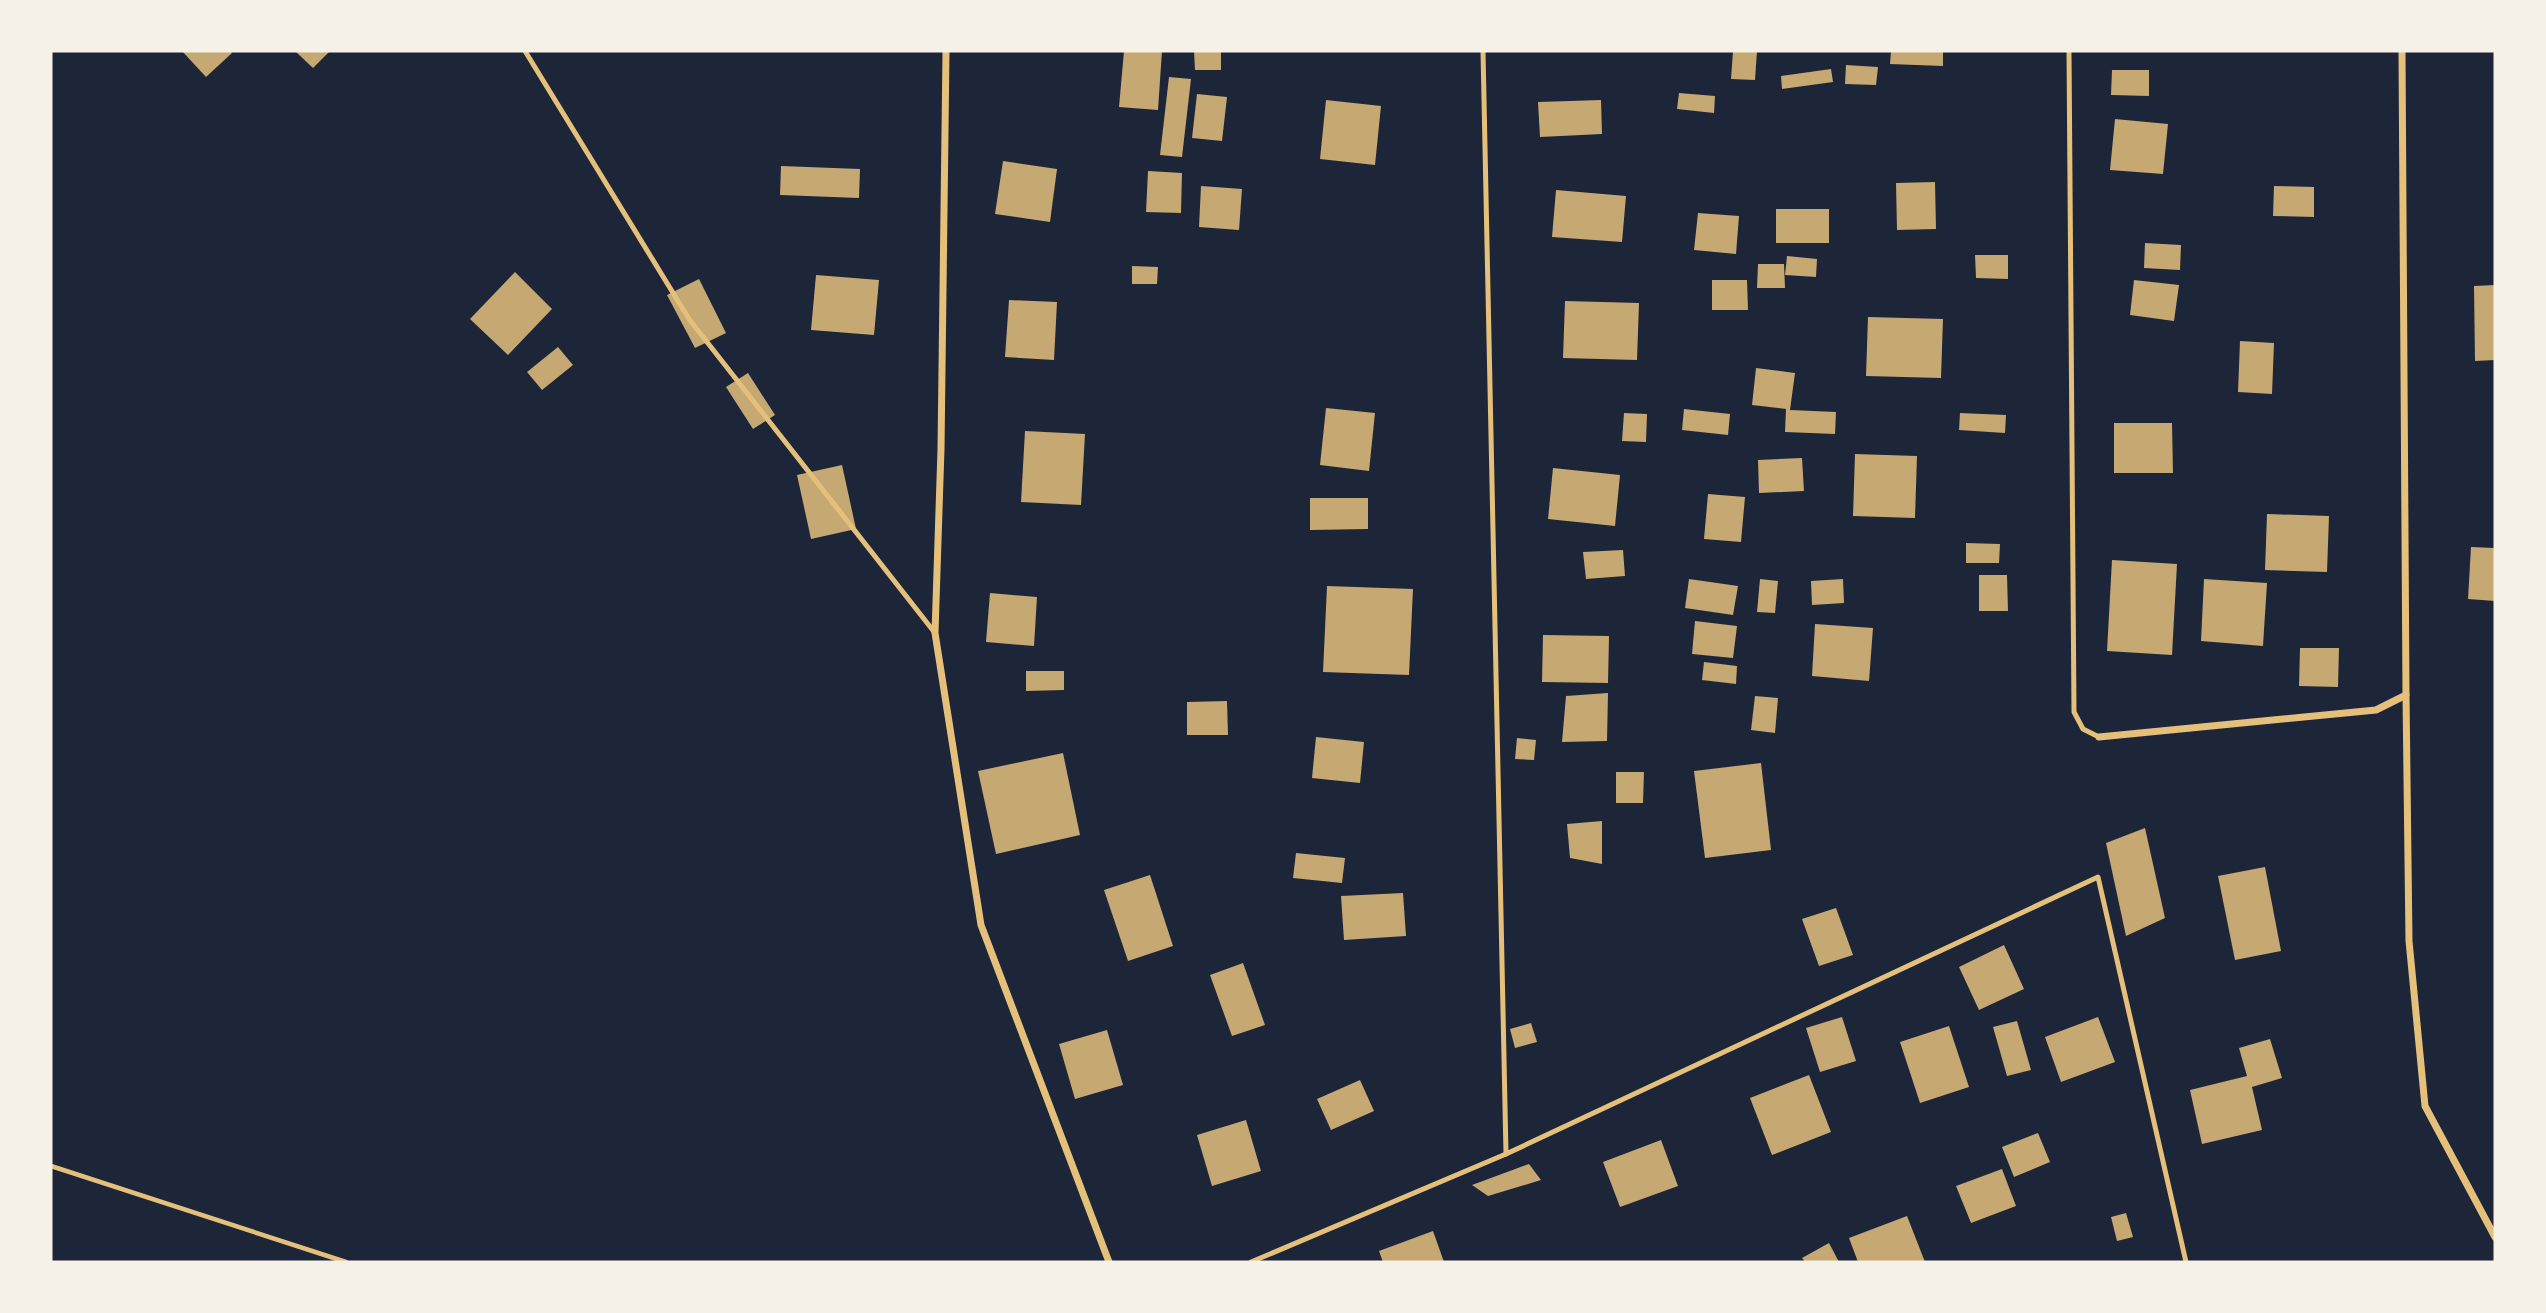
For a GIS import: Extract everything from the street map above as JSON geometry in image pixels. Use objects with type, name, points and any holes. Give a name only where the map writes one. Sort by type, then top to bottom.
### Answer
[{"type":"street","points":[[946,51],[941,449],[935,633],[981,925],[1109,1262]]},
{"type":"street","points":[[2402,51],[2409,941],[2425,1106],[2495,1237]]},
{"type":"street","points":[[2099,737],[2376,710],[2406,695]]},
{"type":"lane","points":[[525,51],[689,319],[935,633]]},
{"type":"lane","points":[[1483,51],[1506,1154]]},
{"type":"lane","points":[[2069,51],[2074,712],[2083,729],[2099,737]]},
{"type":"lane","points":[[1251,1262],[1506,1154],[2098,877],[2186,1262]]},
{"type":"path","points":[[51,1166],[346,1262]]},
{"type":"shaded area","points":[[51,51],[2495,51],[2495,1262],[51,1262]]},
{"type":"building","points":[[182,51],[230,51],[232,53],[206,77]]},
{"type":"building","points":[[295,51],[330,51],[313,68]]},
{"type":"building","points":[[1124,51],[1162,51],[1158,110],[1119,107]]},
{"type":"building","points":[[1194,51],[1221,51],[1221,70],[1195,70]]},
{"type":"building","points":[[1733,51],[1757,51],[1755,80],[1731,79]]},
{"type":"building","points":[[1891,51],[1943,51],[1943,66],[1890,64]]},
{"type":"building","points":[[1846,65],[1878,67],[1876,85],[1845,84]]},
{"type":"building","points":[[1831,69],[1833,82],[1782,89],[1781,76]]},
{"type":"building","points":[[2112,70],[2149,70],[2149,96],[2111,95]]},
{"type":"building","points":[[1169,77],[1191,79],[1182,157],[1160,155]]},
{"type":"building","points":[[1679,93],[1715,96],[1714,113],[1677,109]]},
{"type":"building","points":[[1197,94],[1227,97],[1222,141],[1192,138]]},
{"type":"building","points":[[1326,100],[1381,106],[1375,165],[1320,159]]},
{"type":"building","points":[[1601,100],[1602,134],[1540,137],[1538,102]]},
{"type":"building","points":[[2115,119],[2168,124],[2163,174],[2110,170]]},
{"type":"building","points":[[1003,161],[1057,169],[1050,222],[995,214]]},
{"type":"building","points":[[781,166],[860,169],[859,198],[780,195]]},
{"type":"building","points":[[1148,171],[1182,173],[1181,213],[1146,212]]},
{"type":"building","points":[[1935,182],[1936,229],[1897,230],[1896,183]]},
{"type":"building","points":[[1201,186],[1242,189],[1239,230],[1199,227]]},
{"type":"building","points":[[2274,186],[2314,187],[2314,217],[2273,216]]},
{"type":"building","points":[[1556,190],[1626,196],[1622,242],[1552,237]]},
{"type":"building","points":[[1776,209],[1829,209],[1829,243],[1776,243]]},
{"type":"building","points":[[1698,213],[1739,216],[1736,254],[1694,250]]},
{"type":"building","points":[[2145,243],[2181,245],[2180,270],[2144,268]]},
{"type":"building","points":[[1975,255],[2008,255],[2008,279],[1976,278]]},
{"type":"building","points":[[1787,256],[1817,259],[1816,277],[1785,275]]},
{"type":"building","points":[[1758,264],[1784,264],[1785,288],[1757,288]]},
{"type":"building","points":[[1132,266],[1158,267],[1157,284],[1132,284]]},
{"type":"building","points":[[515,272],[552,309],[508,355],[470,319]]},
{"type":"building","points":[[816,275],[879,280],[874,335],[811,330]]},
{"type":"building","points":[[699,279],[726,333],[695,348],[667,295]]},
{"type":"building","points":[[1712,280],[1747,280],[1748,310],[1712,310]]},
{"type":"building","points":[[2134,280],[2179,285],[2174,321],[2130,315]]},
{"type":"building","points":[[2495,285],[2495,360],[2475,361],[2474,286]]},
{"type":"building","points":[[1009,300],[1057,302],[1054,360],[1005,357]]},
{"type":"building","points":[[1565,301],[1639,303],[1637,360],[1563,358]]},
{"type":"building","points":[[1868,317],[1943,319],[1941,378],[1866,376]]},
{"type":"building","points":[[2240,341],[2274,343],[2272,394],[2238,392]]},
{"type":"building","points":[[558,347],[573,365],[542,390],[527,372]]},
{"type":"building","points":[[1756,368],[1795,373],[1790,410],[1836,412],[1835,434],[1785,432],[1786,409],[1752,405]]},
{"type":"building","points":[[748,373],[775,415],[753,429],[726,387]]},
{"type":"building","points":[[1326,408],[1375,413],[1369,471],[1320,465]]},
{"type":"building","points":[[1684,409],[1730,414],[1728,435],[1682,430]]},
{"type":"building","points":[[1624,413],[1647,414],[1646,442],[1622,441]]},
{"type":"building","points":[[1960,413],[2006,415],[2005,433],[1959,430]]},
{"type":"building","points":[[2114,423],[2172,423],[2173,473],[2114,473]]},
{"type":"building","points":[[1025,431],[1085,434],[1081,505],[1021,502]]},
{"type":"building","points":[[1855,454],[1917,456],[1915,518],[1853,516]]},
{"type":"building","points":[[1802,458],[1804,491],[1759,493],[1758,460]]},
{"type":"building","points":[[842,465],[856,529],[811,539],[797,475]]},
{"type":"building","points":[[1553,468],[1620,475],[1615,526],[1548,519]]},
{"type":"building","points":[[1708,494],[1745,497],[1741,542],[1704,539]]},
{"type":"building","points":[[1310,498],[1368,498],[1368,529],[1310,530]]},
{"type":"building","points":[[2267,514],[2329,516],[2327,572],[2265,570]]},
{"type":"building","points":[[1966,543],[2000,544],[1999,563],[1966,563]]},
{"type":"building","points":[[2471,547],[2495,548],[2495,601],[2468,599]]},
{"type":"building","points":[[1623,550],[1625,576],[1586,579],[1583,552]]},
{"type":"building","points":[[2112,560],[2177,564],[2172,655],[2107,651]]},
{"type":"building","points":[[1979,575],[2007,575],[2008,611],[1979,611]]},
{"type":"building","points":[[1689,579],[1738,586],[1733,615],[1685,608]]},
{"type":"building","points":[[1760,579],[1778,581],[1775,613],[1757,612]]},
{"type":"building","points":[[1843,579],[1844,603],[1812,605],[1811,581]]},
{"type":"building","points":[[2204,579],[2267,583],[2263,646],[2201,641]]},
{"type":"building","points":[[1327,586],[1413,589],[1409,675],[1323,672]]},
{"type":"building","points":[[990,593],[1037,597],[1034,646],[986,642]]},
{"type":"building","points":[[1695,621],[1737,626],[1733,658],[1692,654]]},
{"type":"building","points":[[1815,624],[1873,628],[1869,681],[1812,676]]},
{"type":"building","points":[[1543,635],[1609,636],[1608,683],[1542,682]]},
{"type":"building","points":[[2300,648],[2339,648],[2338,687],[2299,686]]},
{"type":"building","points":[[1704,662],[1737,666],[1736,684],[1702,680]]},
{"type":"building","points":[[1026,671],[1064,671],[1064,690],[1026,691]]},
{"type":"building","points":[[1608,693],[1607,741],[1562,742],[1566,696]]},
{"type":"building","points":[[1755,696],[1778,698],[1775,733],[1751,730]]},
{"type":"building","points":[[1227,701],[1228,735],[1187,735],[1187,702]]},
{"type":"building","points":[[1316,737],[1364,742],[1360,783],[1312,778]]},
{"type":"building","points":[[1517,738],[1536,740],[1534,760],[1515,759]]},
{"type":"building","points":[[1063,753],[1080,835],[996,854],[978,771]]},
{"type":"building","points":[[1761,763],[1771,850],[1705,858],[1694,771]]},
{"type":"building","points":[[1616,772],[1644,772],[1643,803],[1616,803]]},
{"type":"building","points":[[1602,821],[1602,864],[1570,858],[1567,824]]},
{"type":"building","points":[[2145,828],[2165,918],[2126,936],[2106,843]]},
{"type":"building","points":[[1296,853],[1345,858],[1342,883],[1293,878]]},
{"type":"building","points":[[2265,867],[2281,951],[2235,960],[2218,876]]},
{"type":"building","points":[[1150,875],[1173,946],[1128,961],[1104,890]]},
{"type":"building","points":[[1403,893],[1406,936],[1344,940],[1341,896]]},
{"type":"building","points":[[1836,908],[1853,955],[1819,966],[1802,919]]},
{"type":"building","points":[[2004,945],[2024,989],[1979,1010],[1959,967]]},
{"type":"building","points":[[1243,963],[1265,1025],[1232,1036],[1210,975]]},
{"type":"building","points":[[1842,1017],[1856,1061],[1820,1072],[1806,1028]]},
{"type":"building","points":[[2098,1017],[2115,1062],[2061,1082],[2045,1037]]},
{"type":"building","points":[[2017,1021],[2031,1070],[2007,1076],[1993,1027]]},
{"type":"building","points":[[1531,1023],[1537,1042],[1515,1048],[1510,1029]]},
{"type":"building","points":[[1949,1026],[1969,1087],[1920,1103],[1900,1042]]},
{"type":"building","points":[[1107,1030],[1123,1085],[1075,1099],[1059,1044]]},
{"type":"building","points":[[2270,1039],[2282,1078],[2252,1087],[2262,1130],[2202,1144],[2190,1090],[2247,1076],[2239,1048]]},
{"type":"building","points":[[1809,1075],[1831,1132],[1772,1155],[1750,1098]]},
{"type":"building","points":[[1360,1080],[1374,1111],[1331,1130],[1317,1099]]},
{"type":"building","points":[[1246,1120],[1261,1171],[1212,1186],[1197,1135]]},
{"type":"building","points":[[2038,1133],[2050,1162],[2014,1177],[2002,1147]]},
{"type":"building","points":[[1661,1140],[1678,1186],[1620,1207],[1603,1162]]},
{"type":"building","points":[[1529,1164],[1541,1180],[1488,1196],[1472,1185]]},
{"type":"building","points":[[2002,1169],[2016,1206],[1971,1223],[1956,1186]]},
{"type":"building","points":[[2126,1213],[2133,1237],[2117,1241],[2111,1217]]},
{"type":"building","points":[[1907,1216],[1925,1262],[1858,1262],[1849,1238]]},
{"type":"building","points":[[1433,1231],[1444,1262],[1383,1262],[1379,1251]]},
{"type":"building","points":[[1829,1243],[1839,1262],[1805,1262],[1802,1258]]}]
